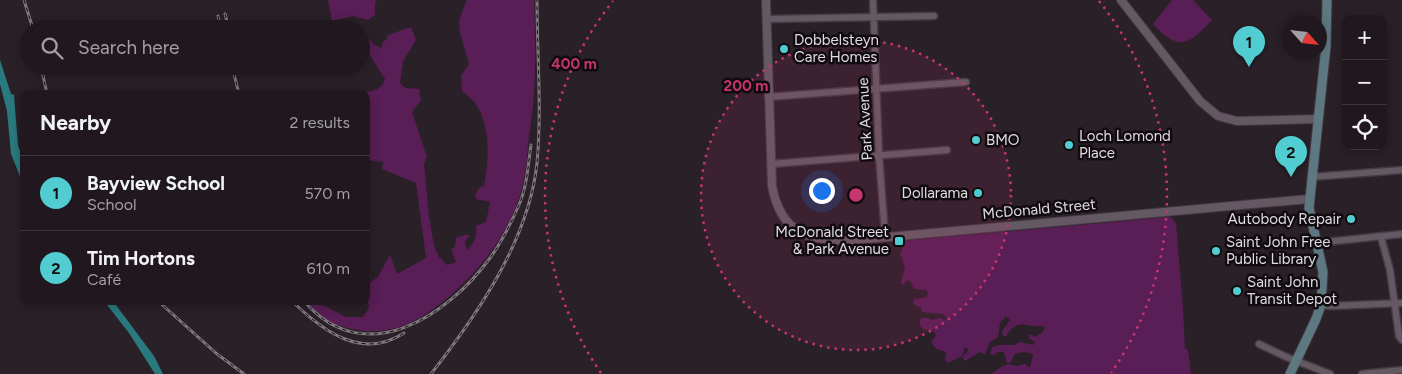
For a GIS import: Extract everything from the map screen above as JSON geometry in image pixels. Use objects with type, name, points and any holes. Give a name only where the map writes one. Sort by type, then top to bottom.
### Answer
[{"type":"main road","points":[[1290,374],[1321,305],[1323,272],[1310,216],[1309,199],[1326,46],[1327,0]]},
{"type":"street","points":[[766,0],[771,164],[947,150]]},
{"type":"street","name":"Park Avenue","points":[[873,0],[879,155],[885,236]]},
{"type":"street","points":[[1121,0],[1200,101],[1218,116],[1230,121],[1318,120]]},
{"type":"street","points":[[766,19],[934,16]]},
{"type":"street","points":[[768,97],[966,82]]},
{"type":"street","name":"McDonald Street","points":[[771,164],[774,200],[781,213],[799,231],[822,240],[830,241],[1309,199]]},
{"type":"street","points":[[1311,177],[1402,170]]},
{"type":"street","points":[[1316,243],[1402,234]]},
{"type":"street","points":[[1381,237],[1398,304],[1399,336],[1402,340]]},
{"type":"street","points":[[1321,305],[1398,304]]},
{"type":"street","points":[[1259,344],[1330,374]]},
{"type":"street","points":[[1362,374],[1401,371]]},
{"type":"shaded area","points":[[328,0],[378,0],[375,2],[375,15],[368,20],[353,16],[332,20]]},
{"type":"shaded area","points":[[467,0],[534,0],[534,99],[525,173],[515,209],[493,249],[474,273],[437,306],[414,321],[396,328],[376,331],[353,329],[331,322],[321,317],[308,305],[325,306],[346,317],[363,317],[370,305],[370,282],[378,277],[390,255],[397,274],[426,258],[416,183],[382,169],[383,162],[370,160],[370,92],[379,88],[385,79],[370,55],[370,40],[381,48],[388,35],[411,27],[416,40],[403,61],[400,83],[405,88],[419,89],[421,100],[412,112],[427,157],[424,164],[429,216],[434,246],[439,257],[447,265],[456,262],[451,249],[455,247],[456,238],[470,235],[465,242],[467,250],[475,239],[476,226],[486,222],[490,202],[476,199],[475,195],[480,187],[484,186],[488,144],[481,113],[476,104],[462,91],[461,76],[469,64],[460,33],[459,20]]},
{"type":"shaded area","points":[[1172,0],[1193,0],[1212,20],[1190,40],[1177,42],[1170,39],[1153,24]]},
{"type":"shaded area","points":[[1172,218],[1176,223],[1185,349],[1188,350],[1191,374],[992,374],[1009,364],[1016,366],[1025,364],[1030,368],[1033,355],[1027,352],[1019,353],[1014,355],[1011,362],[1007,363],[1004,352],[998,352],[994,355],[990,354],[992,347],[1014,345],[1020,342],[1033,345],[1035,342],[1029,338],[1029,335],[1035,337],[1043,332],[1045,328],[1043,326],[1019,325],[1015,326],[1006,336],[1003,336],[1002,331],[1010,320],[1006,316],[1000,323],[998,337],[990,342],[985,354],[980,352],[965,361],[962,357],[969,350],[965,347],[962,356],[948,363],[945,360],[946,352],[936,349],[931,342],[936,335],[933,331],[923,329],[920,324],[922,318],[933,320],[941,318],[946,320],[947,317],[942,314],[922,312],[921,308],[913,304],[914,299],[927,297],[928,293],[926,290],[914,289],[911,282],[907,280],[903,285],[901,283],[905,267],[900,254],[905,243],[901,241]]},
{"type":"water","points":[[0,60],[11,94],[14,95],[20,151],[20,176],[11,154],[7,111],[0,84]]},
{"type":"water","points":[[107,305],[116,305],[154,356],[163,374],[155,374],[129,333]]},
{"type":"railway","points":[[24,0],[30,20]]},
{"type":"railway","points":[[431,374],[483,302],[498,275],[524,220],[532,192],[537,163],[539,122],[537,0]]},
{"type":"railway","points":[[225,14],[227,20]]},
{"type":"railway","points":[[218,16],[219,20]]},
{"type":"railway","points":[[43,75],[46,90]]},
{"type":"railway","points":[[234,75],[238,90]]},
{"type":"railway","points":[[308,305],[327,322],[352,332],[378,334],[403,328],[428,316],[472,280],[498,246],[522,198],[531,145]]},
{"type":"railway","points":[[162,305],[217,354],[244,374]]},
{"type":"railway","points":[[296,305],[318,324],[331,332],[359,343],[374,344],[389,341],[404,333]]},
{"type":"place","name":"Dobbelsteyn Care Homes","points":[[784,49]]},
{"type":"place","name":"Bayview School","points":[[1249,67]]},
{"type":"place","name":"BMO","points":[[976,140]]},
{"type":"place","name":"Loch Lomond Place","points":[[1069,145]]},
{"type":"place","name":"Tim Hortons","points":[[1291,177]]},
{"type":"place","name":"Dollarama","points":[[978,193]]},
{"type":"place","name":"Autobody Repair","points":[[1351,219]]},
{"type":"place","name":"McDonald Street & Park Avenue","points":[[899,241]]},
{"type":"place","name":"Saint John Free Public Library","points":[[1216,251]]},
{"type":"place","name":"Saint John Transit Depot","points":[[1237,291]]}]
